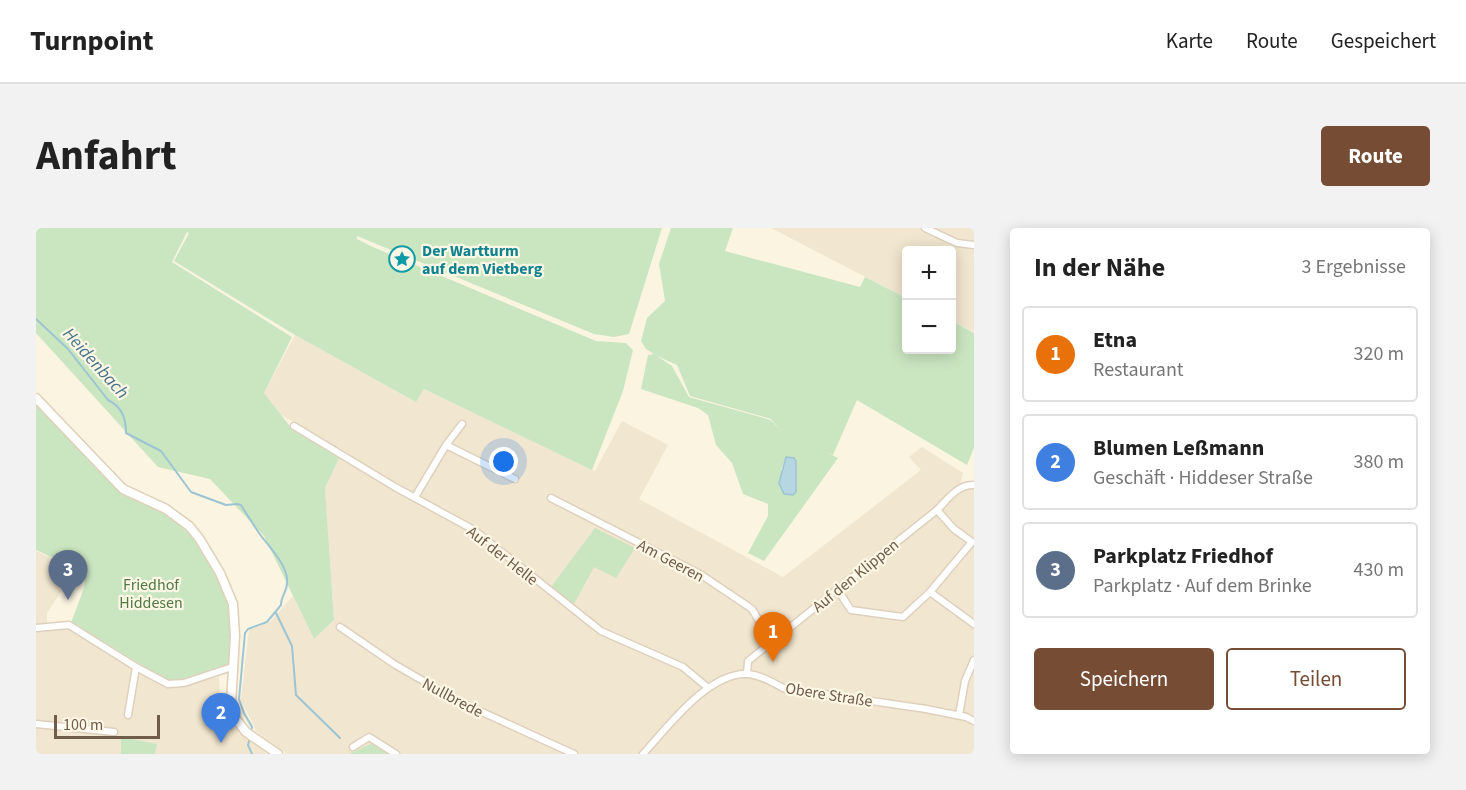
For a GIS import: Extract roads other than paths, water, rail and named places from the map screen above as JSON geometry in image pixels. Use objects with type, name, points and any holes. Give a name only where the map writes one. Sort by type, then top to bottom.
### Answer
[{"type":"main road","points":[[36,398],[123,489],[166,509],[189,526],[199,538],[220,573],[232,604],[235,636],[232,710],[239,725],[246,732],[278,754]]},
{"type":"street","points":[[925,228],[957,243],[974,245]]},
{"type":"street","points":[[415,497],[446,445],[462,424]]},
{"type":"street","name":"Auf der Helle","points":[[294,426],[395,487],[474,530],[602,631],[683,668],[707,687]]},
{"type":"street","points":[[446,445],[515,479]]},
{"type":"street","name":"Auf den Klippen","points":[[747,674],[748,661],[937,510],[960,488],[974,485]]},
{"type":"street","name":"Am Geeren","points":[[551,498],[700,574],[752,609],[772,643]]},
{"type":"street","points":[[837,589],[851,610],[903,617],[930,592],[973,543],[954,529],[937,510]]},
{"type":"street","points":[[930,592],[974,624]]},
{"type":"street","points":[[36,628],[69,625],[168,684],[184,684],[232,667]]},
{"type":"street","name":"Nullbrede","points":[[340,627],[394,664],[458,701],[574,754]]},
{"type":"street","points":[[959,715],[965,681],[974,660]]},
{"type":"street","points":[[128,715],[136,667]]},
{"type":"street","points":[[643,754],[707,687],[732,675],[747,674]]},
{"type":"street","name":"Obere Straße","points":[[747,674],[765,679],[783,688],[959,715],[974,721]]},
{"type":"street","points":[[36,724],[114,732]]},
{"type":"street","points":[[353,747],[369,737],[396,754]]},
{"type":"water","points":[[786,457],[794,458],[796,461],[796,492],[793,495],[784,494],[779,483]]},
{"type":"waterway","name":"Heidenbach","points":[[36,319],[68,349],[108,400],[120,410],[124,418],[126,433],[161,451],[191,492],[226,505],[241,505],[285,570],[287,583],[281,605],[267,622],[248,629],[245,633],[239,699],[252,727],[251,731]]},
{"type":"waterway","points":[[276,613],[292,646],[296,695],[340,738]]},
{"type":"waterway","name":"Heidenbach","points":[[250,737],[248,745],[252,754]]},
{"type":"place","name":"Der Wartturm auf dem Vietberg","points":[[402,259]]},
{"type":"place","name":"Parkplatz Friedhof","points":[[68,600]]},
{"type":"place","name":"Etna","points":[[773,662]]},
{"type":"place","name":"Blumen Leßmann","points":[[221,743]]},
{"type":"park label","name":"Friedhof Hiddesen","points":[[151,593]]}]
